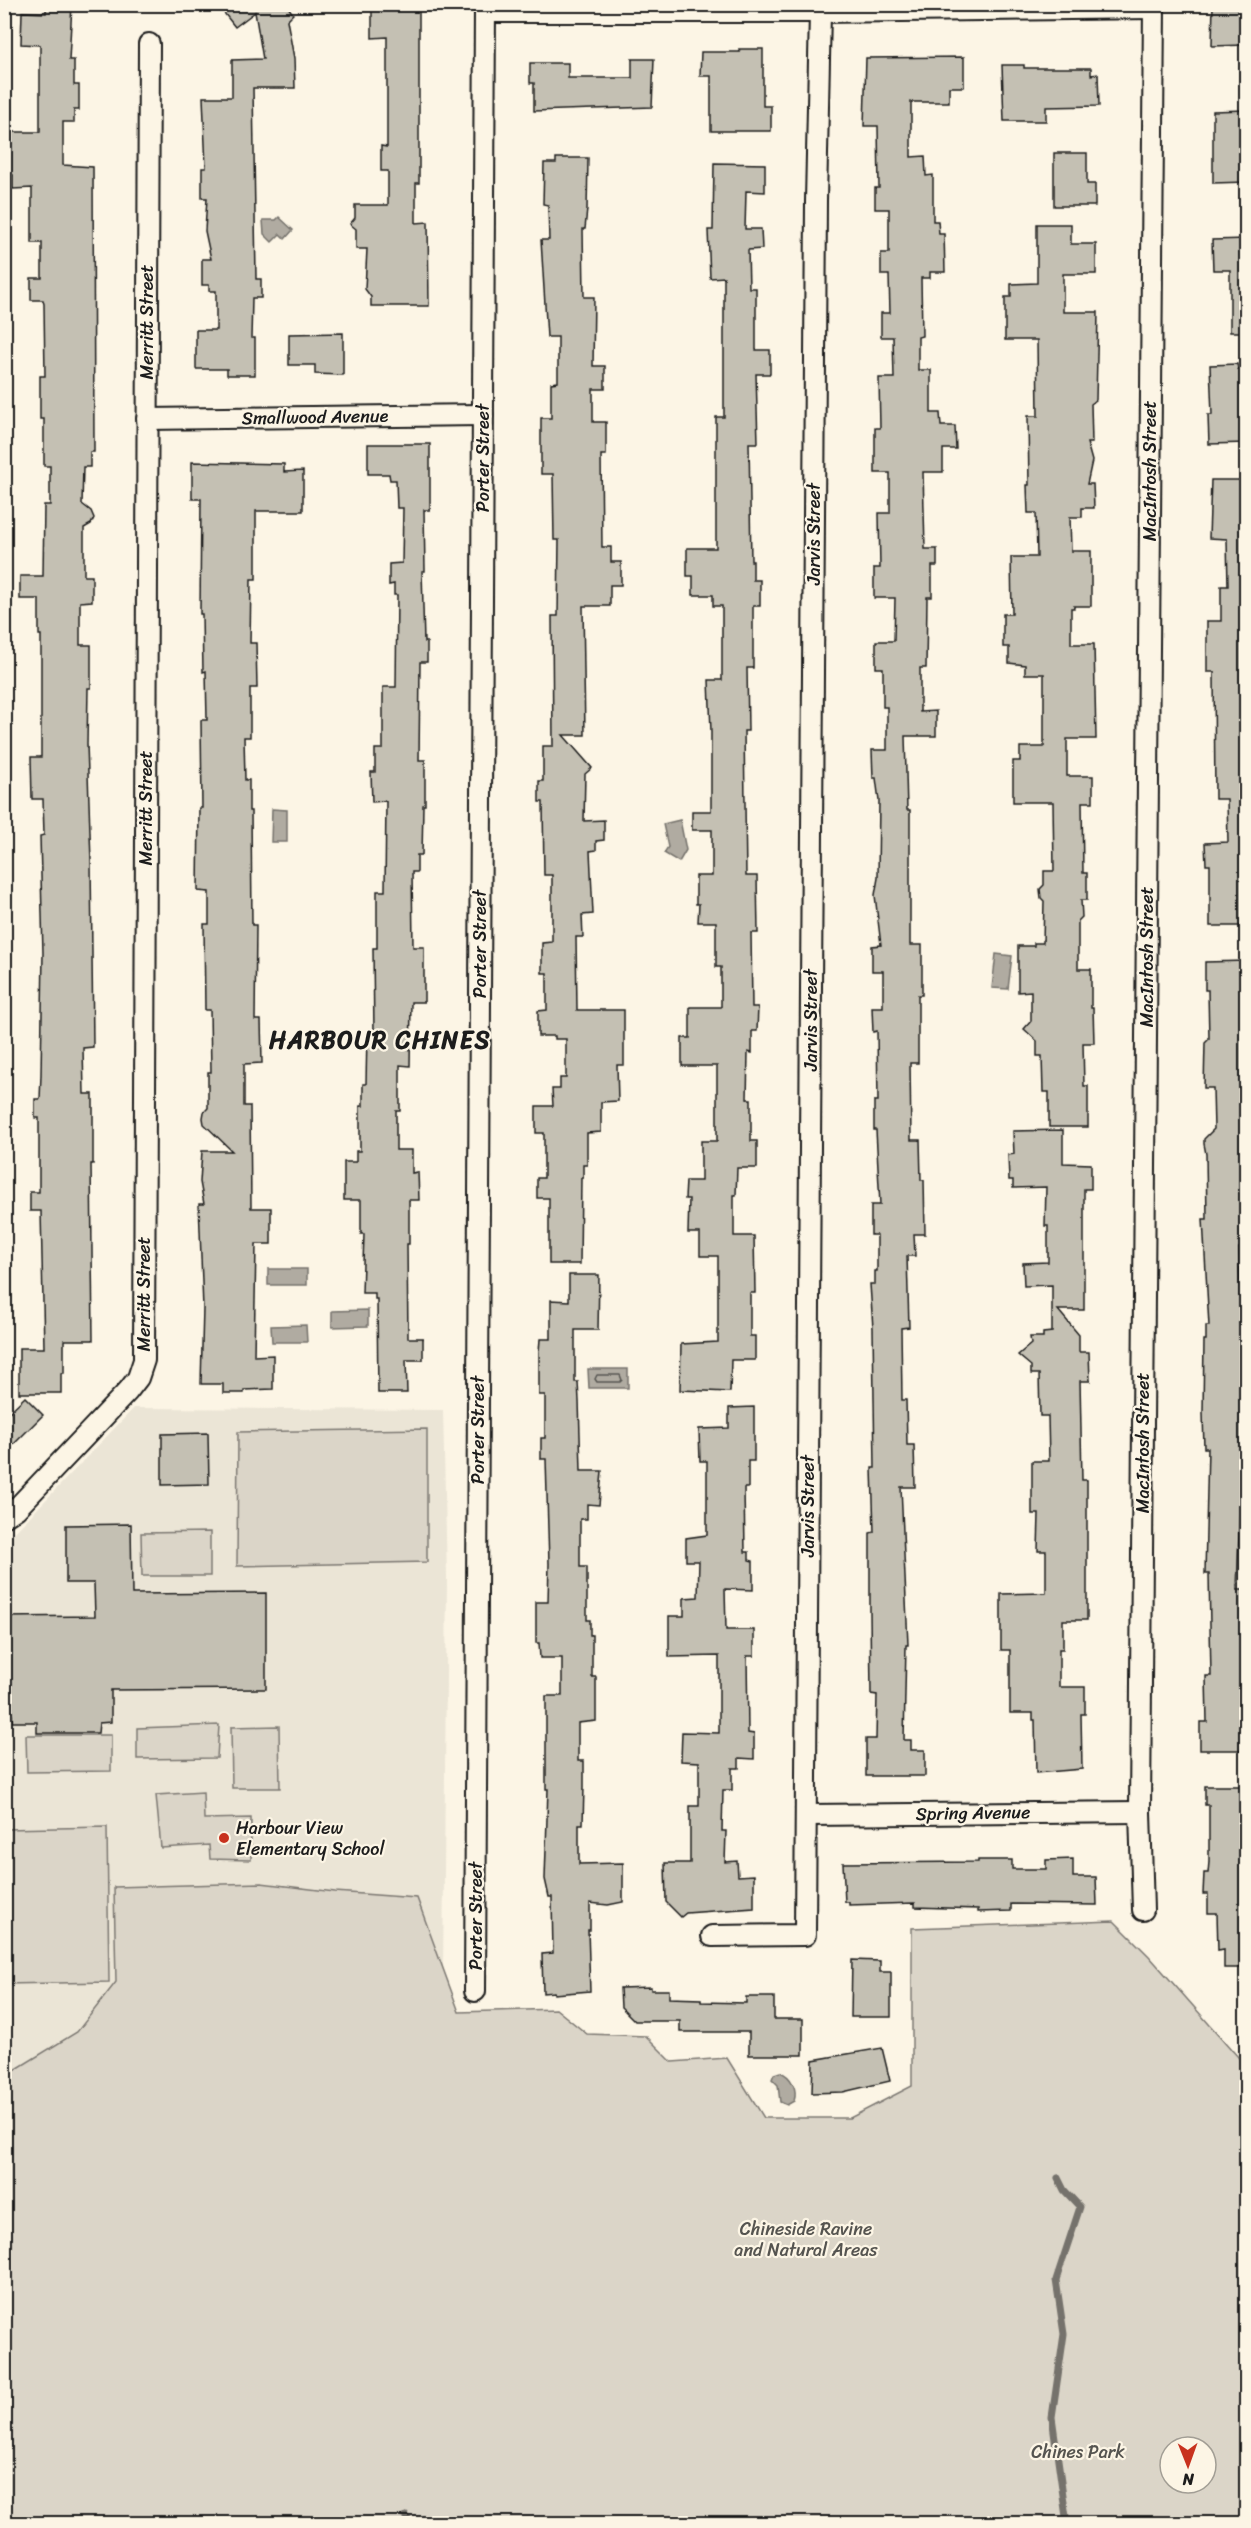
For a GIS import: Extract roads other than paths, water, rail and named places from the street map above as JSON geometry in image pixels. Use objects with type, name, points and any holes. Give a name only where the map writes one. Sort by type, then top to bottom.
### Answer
[{"type":"street","points":[[485,8],[820,12],[1154,6]]},
{"type":"street","name":"MacIntosh Street","points":[[1143,1910],[1140,1812],[1154,6]]},
{"type":"street","name":"Porter Street","points":[[475,1991],[485,8]]},
{"type":"street","name":"Jarvis Street","points":[[712,1936],[805,1935],[816,213],[820,12]]},
{"type":"street","name":"Merritt Street","points":[[4,1517],[16,1509],[128,1391],[138,1378],[144,1360],[149,44]]},
{"type":"street","name":"Smallwood Avenue","points":[[147,419],[483,415]]},
{"type":"street","name":"Spring Avenue","points":[[807,1815],[1140,1812]]},
{"type":"water","points":[[279,217],[293,230],[285,239],[280,234],[272,242],[264,234],[263,220],[276,220]]},
{"type":"water","points":[[272,809],[287,810],[287,842],[271,842]]},
{"type":"water","points":[[680,820],[686,850],[679,862],[664,853],[668,847],[663,824]]},
{"type":"water","points":[[996,954],[1012,956],[1008,989],[992,988]]},
{"type":"water","points":[[268,1269],[307,1269],[307,1285],[268,1285]]},
{"type":"water","points":[[368,1310],[368,1326],[332,1327],[332,1311]]},
{"type":"water","points":[[306,1325],[307,1342],[272,1342],[271,1326]]},
{"type":"water","points":[[588,1369],[628,1369],[628,1388],[589,1388]]},
{"type":"water","points":[[780,2072],[793,2083],[794,2101],[787,2105],[780,2102],[778,2085],[772,2079],[774,2074]]},
{"type":"waterway","points":[[1058,2178],[1064,2190],[1080,2207],[1056,2280],[1064,2334],[1052,2417],[1067,2524]]},
{"type":"waterway","points":[[406,2516],[411,2524]]},
{"type":"place","name":"Harbour View Elementary School","points":[[224,1838]]},
{"type":"district","name":"HARBOUR CHINES","points":[[380,1040]]},
{"type":"park label","name":"Chineside Ravine and Natural Areas","points":[[806,2239]]},
{"type":"park label","name":"Chines Park","points":[[1078,2452]]}]
